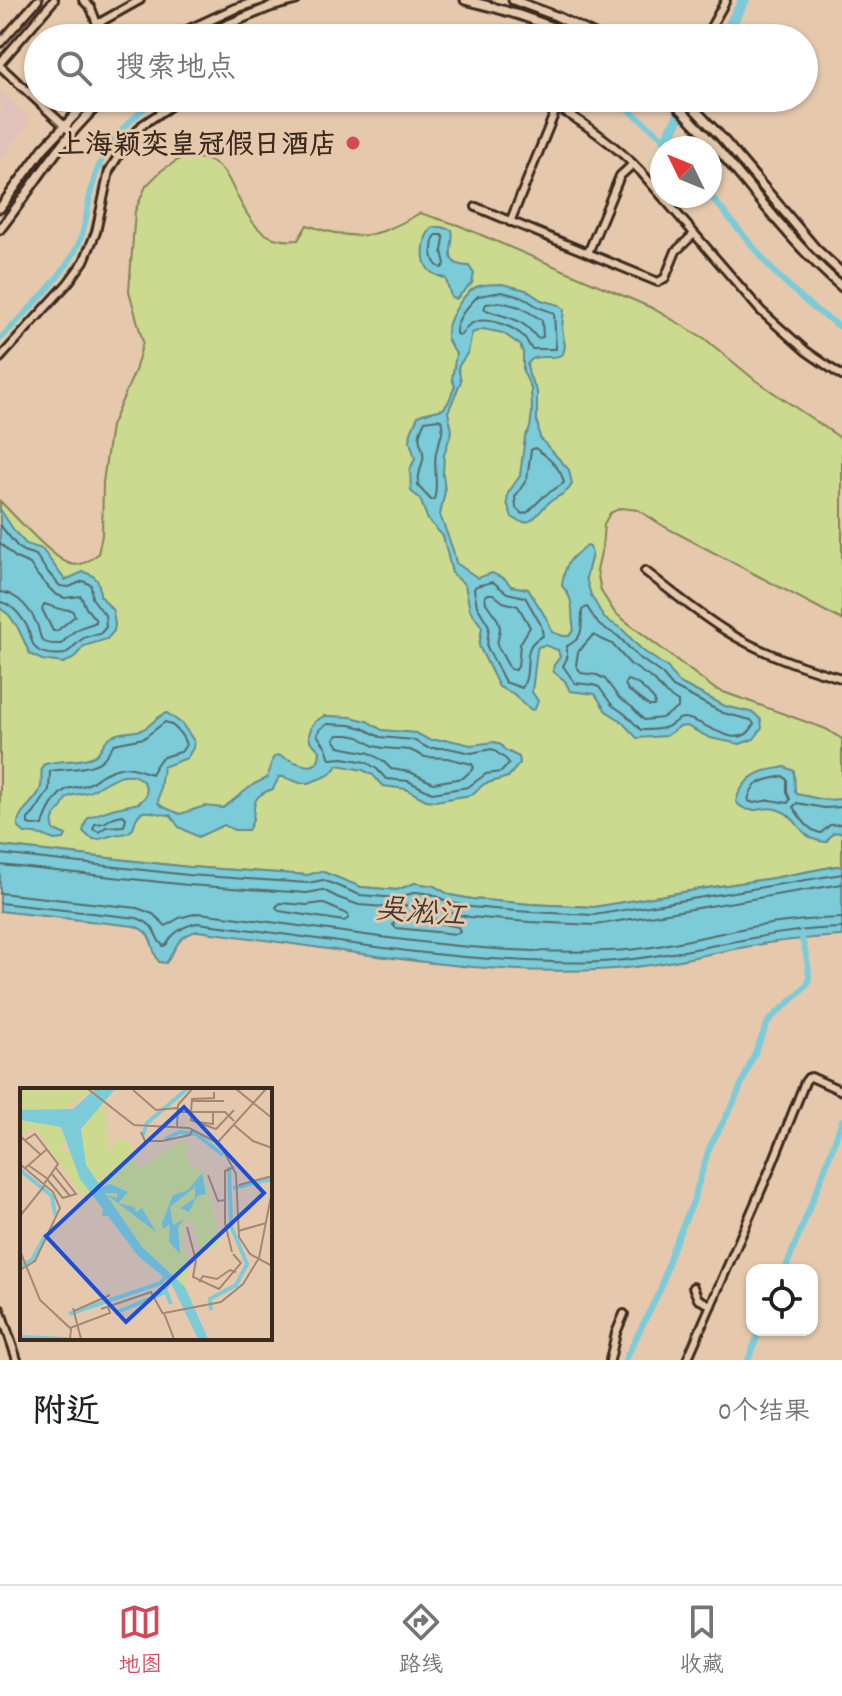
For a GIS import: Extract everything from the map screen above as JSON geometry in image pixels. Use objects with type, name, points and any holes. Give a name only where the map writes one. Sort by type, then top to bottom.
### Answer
[{"type":"main road","points":[[201,24],[261,0]]},
{"type":"main road","points":[[228,24],[296,0]]},
{"type":"main road","points":[[465,0],[499,8],[535,24]]},
{"type":"main road","points":[[513,0],[572,24]]},
{"type":"main road","points":[[0,208],[43,149],[77,112]]},
{"type":"main road","points":[[0,229],[34,180],[92,112]]},
{"type":"main road","points":[[683,112],[809,258],[842,287]]},
{"type":"main road","points":[[699,112],[816,249],[842,273]]},
{"type":"street","points":[[0,43],[38,0]]},
{"type":"street","points":[[34,24],[54,0]]},
{"type":"street","points":[[83,0],[91,8],[97,24],[140,0]]},
{"type":"street","points":[[713,24],[726,0]]},
{"type":"street","points":[[24,36],[0,64],[24,88]]},
{"type":"street","points":[[49,112],[72,133]]},
{"type":"street","points":[[0,358],[84,261],[96,232],[109,171],[142,125],[162,112]]},
{"type":"street","points":[[510,222],[555,112]]},
{"type":"street","points":[[564,112],[608,141],[633,164],[767,317],[806,351],[842,376]]},
{"type":"street","points":[[588,253],[620,176],[633,164]]},
{"type":"street","points":[[476,207],[658,282],[665,278],[678,248],[694,234]]},
{"type":"street","points":[[645,571],[714,624],[739,639],[788,662],[842,677],[842,685]]},
{"type":"street","points":[[687,1360],[808,1078],[842,1091]]},
{"type":"street","points":[[693,1287],[698,1299],[711,1305]]},
{"type":"street","points":[[0,1309],[17,1360]]},
{"type":"street","points":[[610,1360],[624,1314]]},
{"type":"shaded area","points":[[0,90],[28,117],[28,124],[0,162]]},
{"type":"green space","points":[[183,157],[206,160],[221,169],[252,221],[275,238],[298,240],[307,225],[352,236],[377,233],[420,213],[458,225],[652,308],[704,338],[755,380],[842,439],[842,620],[638,510],[621,508],[610,513],[604,524],[597,570],[601,591],[615,613],[715,689],[826,729],[842,739],[842,867],[594,907],[472,899],[415,883],[397,890],[361,887],[321,871],[308,875],[189,867],[0,846],[0,501],[43,544],[68,563],[80,564],[98,554],[111,426],[135,371],[143,342],[129,291],[135,211],[146,186],[162,170]]},
{"type":"water","points":[[433,227],[452,230],[451,258],[460,265],[469,266],[474,274],[472,283],[456,299],[451,297],[446,279],[432,273],[426,265],[425,241]]},
{"type":"water","points":[[502,284],[526,290],[564,309],[563,354],[534,358],[527,365],[537,392],[540,438],[569,470],[572,484],[529,521],[512,517],[507,503],[508,493],[520,476],[532,412],[531,388],[523,371],[520,345],[503,333],[483,329],[472,333],[468,352],[458,367],[461,381],[448,412],[452,430],[444,455],[445,491],[440,515],[456,563],[478,578],[492,573],[511,586],[528,589],[552,632],[569,636],[574,630],[571,602],[562,586],[564,572],[572,558],[587,546],[590,547],[592,554],[586,578],[591,595],[604,618],[622,629],[642,650],[668,668],[677,681],[725,706],[754,713],[761,720],[762,728],[754,739],[740,744],[710,738],[687,726],[679,727],[666,736],[637,738],[620,720],[606,711],[595,694],[570,691],[565,681],[553,671],[560,657],[558,650],[544,645],[537,650],[532,692],[538,701],[535,709],[532,710],[514,694],[499,687],[479,646],[482,627],[470,610],[465,585],[452,573],[443,536],[428,520],[420,499],[411,491],[410,470],[415,458],[410,442],[418,416],[443,409],[455,386],[452,379],[456,354],[449,343],[447,331],[456,309],[476,287]]},
{"type":"water","points":[[0,509],[15,532],[26,544],[42,549],[65,580],[83,572],[97,580],[100,595],[113,611],[114,631],[107,639],[84,646],[73,659],[63,663],[42,660],[30,654],[18,628],[0,608]]},
{"type":"water","points":[[167,713],[182,724],[194,741],[187,758],[163,767],[158,803],[180,814],[205,806],[223,808],[267,778],[273,758],[277,755],[303,765],[315,764],[320,751],[310,741],[309,735],[312,725],[324,716],[351,717],[367,721],[382,730],[416,733],[429,740],[471,745],[495,742],[519,757],[520,763],[508,777],[484,784],[471,795],[435,801],[426,800],[406,789],[383,786],[363,770],[338,765],[329,775],[309,783],[279,777],[273,789],[255,801],[252,824],[248,830],[234,830],[224,825],[198,837],[179,827],[170,815],[142,812],[128,832],[91,838],[83,831],[89,817],[139,803],[146,796],[146,786],[142,781],[134,776],[122,775],[90,792],[66,798],[53,823],[54,830],[66,835],[64,839],[54,840],[25,833],[18,827],[22,812],[40,790],[43,765],[94,756],[110,737],[145,729]]},
{"type":"water","points":[[785,767],[794,771],[797,794],[825,800],[842,799],[842,832],[833,833],[826,842],[817,840],[804,833],[792,818],[779,810],[752,810],[736,802],[741,789],[755,775]]},
{"type":"water","name":"吴淞江","points":[[0,846],[189,867],[308,875],[321,871],[361,887],[397,890],[415,883],[472,899],[594,907],[837,866],[842,867],[842,936],[774,942],[666,963],[562,971],[457,966],[197,931],[181,940],[166,963],[159,962],[149,936],[134,926],[0,911]]},
{"type":"waterway","points":[[731,24],[744,0]]},
{"type":"waterway","points":[[0,339],[63,270],[83,232],[95,175],[107,149],[141,112]]},
{"type":"waterway","points":[[631,112],[661,136]]},
{"type":"waterway","points":[[668,136],[681,112]]},
{"type":"waterway","points":[[721,208],[775,273],[813,308],[842,328]]},
{"type":"waterway","points":[[625,1360],[661,1288],[709,1148],[733,1104],[768,1022],[808,983],[801,933]]},
{"type":"waterway","points":[[787,1264],[842,1120]]},
{"type":"waterway","points":[[748,1360],[758,1336]]},
{"type":"place","name":"上海颖奕皇冠假日酒店","points":[[353,143]]}]
